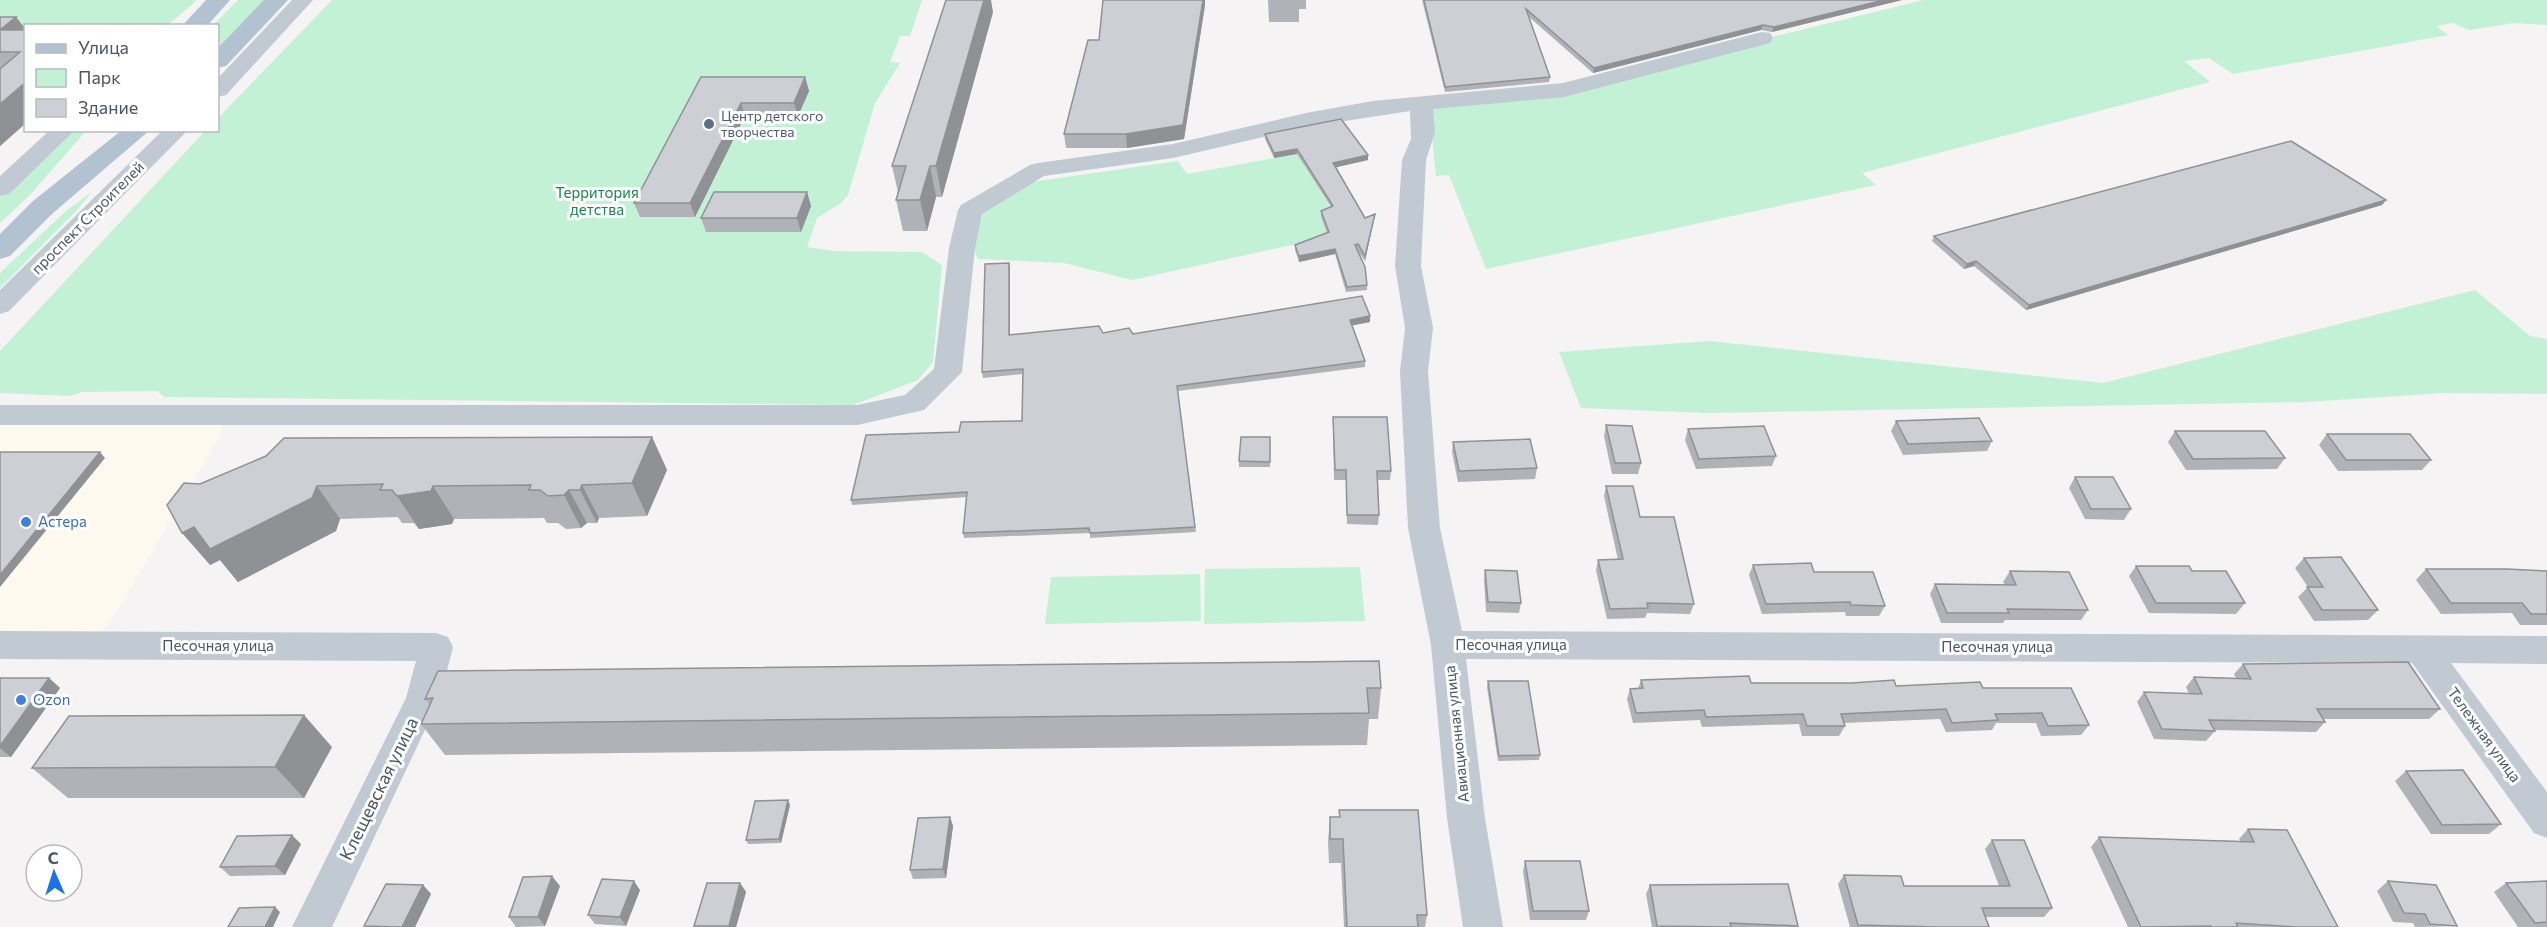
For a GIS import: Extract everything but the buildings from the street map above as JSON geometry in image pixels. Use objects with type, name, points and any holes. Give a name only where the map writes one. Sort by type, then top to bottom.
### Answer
[{"type":"main road","points":[[195,24],[219,0]]},
{"type":"main road","points":[[219,60],[277,0]]},
{"type":"main road","name":"проспект Строителей","points":[[43,207],[99,132]]},
{"type":"main road","name":"проспект Строителей","points":[[0,250],[43,207],[136,132]]},
{"type":"street","points":[[219,89],[303,0]]},
{"type":"street","points":[[0,415],[857,415],[914,403],[948,372],[962,248],[970,210],[1038,170],[1173,151],[1306,120],[1420,102],[1564,90],[1762,38]]},
{"type":"street","name":"Авиационная улица","points":[[1420,102],[1425,126],[1422,147],[1414,160],[1408,266],[1419,328],[1414,371],[1425,535],[1448,645],[1466,818],[1483,927]]},
{"type":"street","points":[[0,189],[62,132]]},
{"type":"street","name":"проспект Строителей","points":[[0,305],[175,132]]},
{"type":"street","name":"Песочная улица","points":[[0,645],[436,647]]},
{"type":"street","name":"Песочная улица","points":[[1448,645],[2547,650]]},
{"type":"street","name":"Клещевская улица","points":[[312,927],[423,698],[436,647]]},
{"type":"street","name":"Тележная улица","points":[[2421,649],[2547,822]]},
{"type":"shaded area","points":[[0,420],[216,422],[223,426],[221,434],[118,610],[102,631],[0,631]]},
{"type":"green space","points":[[0,0],[197,0],[169,24],[24,24],[24,31],[0,31]]},
{"type":"green space","points":[[238,0],[268,0],[219,50],[219,24],[214,24]]},
{"type":"green space","name":"Территория детства","points":[[332,0],[922,0],[910,36],[900,36],[890,62],[900,63],[875,103],[848,195],[841,203],[817,218],[807,247],[833,251],[922,252],[942,265],[933,362],[918,380],[853,405],[164,397],[158,391],[83,392],[70,396],[0,393],[0,351],[204,132],[219,132],[219,117]]},
{"type":"green space","points":[[1924,0],[2547,0],[2547,25],[2514,23],[2469,30],[2453,23],[2436,26],[2448,35],[2233,74],[2209,58],[2184,61],[2210,82],[1862,173],[1876,185],[1486,269],[1449,175],[1436,176],[1428,98],[1557,89]]},
{"type":"green space","points":[[72,132],[85,132],[29,196],[0,223],[0,196]]},
{"type":"green space","points":[[1297,154],[1345,231],[1328,237],[1132,280],[1064,263],[978,259],[972,247],[984,209],[1024,183],[1178,161],[1187,174]]},
{"type":"green space","points":[[91,193],[0,288],[0,273],[67,210]]},
{"type":"green space","points":[[2475,290],[2530,336],[2547,339],[2547,394],[2442,393],[2308,402],[1706,413],[1581,408],[1559,352],[1709,341],[2103,383]]},
{"type":"green space","points":[[1360,567],[1365,621],[1204,624],[1205,569]]},
{"type":"green space","points":[[1200,574],[1201,621],[1045,624],[1051,577]]},
{"type":"place","name":"Центр детского творчества","points":[[709,124]]},
{"type":"place","name":"Астера","points":[[26,522]]},
{"type":"place","name":"Ozon","points":[[21,700]]}]
